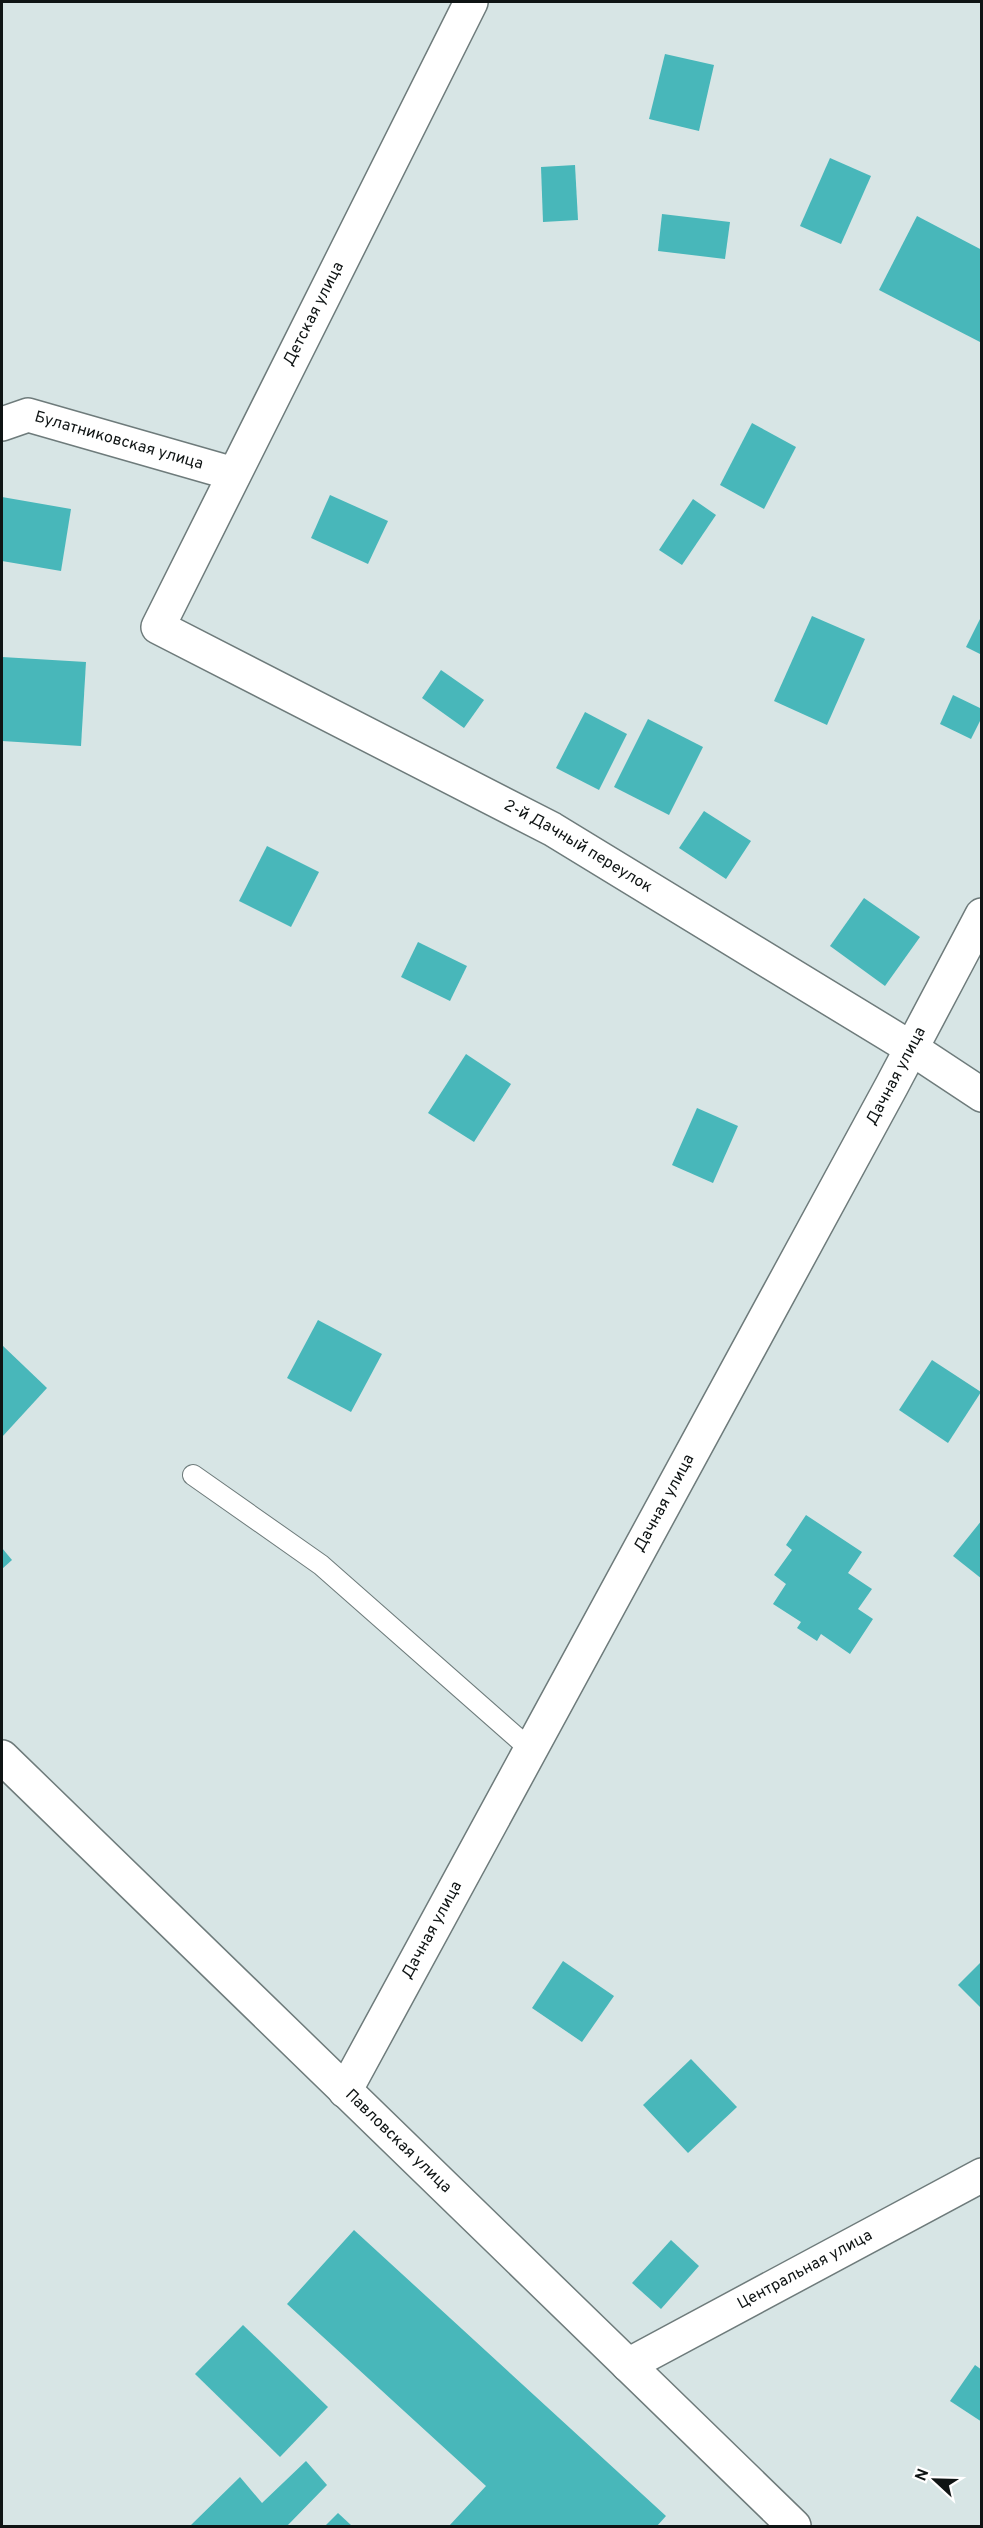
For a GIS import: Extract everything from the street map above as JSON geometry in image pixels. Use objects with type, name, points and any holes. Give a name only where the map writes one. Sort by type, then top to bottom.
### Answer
[{"type":"street","name":"Детская улица","points":[[158,627],[471,2]]},
{"type":"street","name":"Булатниковская улица","points":[[2,424],[28,416],[234,474]]},
{"type":"street","name":"2-й Дачный переулок","points":[[158,627],[552,830],[911,1048],[981,1095]]},
{"type":"street","name":"Дачная улица","points":[[345,2091],[981,915]]},
{"type":"street","name":"Павловская улица","points":[[2,1757],[794,2526]]},
{"type":"street","name":"Центральная улица","points":[[628,2365],[981,2175]]},
{"type":"lane","points":[[193,1475],[321,1565],[531,1750]]},
{"type":"building","points":[[665,54],[714,65],[699,131],[649,119]]},
{"type":"building","points":[[830,158],[871,176],[841,244],[800,226]]},
{"type":"building","points":[[575,165],[578,220],[543,222],[541,167]]},
{"type":"building","points":[[662,214],[730,222],[725,259],[658,251]]},
{"type":"building","points":[[917,216],[982,250],[980,342],[879,290]]},
{"type":"building","points":[[752,423],[796,447],[764,509],[720,485]]},
{"type":"building","points":[[330,495],[388,521],[368,564],[311,538]]},
{"type":"building","points":[[2,497],[71,509],[61,571],[2,561]]},
{"type":"building","points":[[693,499],[716,515],[682,565],[659,550]]},
{"type":"building","points":[[982,615],[982,655],[966,647]]},
{"type":"building","points":[[812,616],[865,639],[827,725],[774,701]]},
{"type":"building","points":[[2,657],[86,662],[81,746],[2,741]]},
{"type":"building","points":[[441,670],[484,700],[464,728],[422,698]]},
{"type":"building","points":[[953,695],[982,709],[982,717],[971,739],[940,724]]},
{"type":"building","points":[[585,712],[627,734],[599,790],[556,768]]},
{"type":"building","points":[[648,719],[703,747],[669,815],[614,787]]},
{"type":"building","points":[[704,811],[751,841],[726,879],[679,848]]},
{"type":"building","points":[[267,846],[319,872],[291,927],[239,901]]},
{"type":"building","points":[[864,898],[920,937],[885,986],[830,946]]},
{"type":"building","points":[[418,942],[467,966],[450,1001],[401,977]]},
{"type":"building","points":[[466,1054],[511,1084],[474,1142],[428,1113]]},
{"type":"building","points":[[697,1108],[738,1126],[713,1183],[672,1165]]},
{"type":"building","points":[[318,1320],[382,1354],[351,1412],[287,1378]]},
{"type":"building","points":[[2,1345],[47,1388],[2,1437]]},
{"type":"building","points":[[932,1360],[981,1392],[948,1443],[899,1410]]},
{"type":"building","points":[[806,1515],[862,1552],[848,1573],[872,1589],[858,1609],[873,1619],[850,1654],[821,1634],[817,1641],[797,1628],[801,1622],[773,1604],[786,1584],[774,1575],[792,1550],[786,1545]]},
{"type":"building","points":[[982,1520],[982,1579],[953,1556]]},
{"type":"building","points":[[2,1548],[12,1560],[2,1569]]},
{"type":"building","points":[[563,1961],[614,1996],[582,2042],[532,2008]]},
{"type":"building","points":[[982,1961],[982,2009],[958,1985]]},
{"type":"building","points":[[691,2059],[737,2107],[688,2153],[643,2105]]},
{"type":"building","points":[[354,2230],[666,2516],[657,2526],[449,2526],[486,2486],[287,2304]]},
{"type":"building","points":[[671,2240],[699,2266],[661,2309],[632,2283]]},
{"type":"building","points":[[243,2325],[328,2407],[280,2457],[195,2374]]},
{"type":"building","points":[[975,2365],[982,2370],[982,2422],[950,2401]]},
{"type":"building","points":[[306,2461],[327,2485],[287,2526],[190,2526],[240,2477],[262,2503]]},
{"type":"building","points":[[338,2513],[352,2526],[325,2526]]}]
